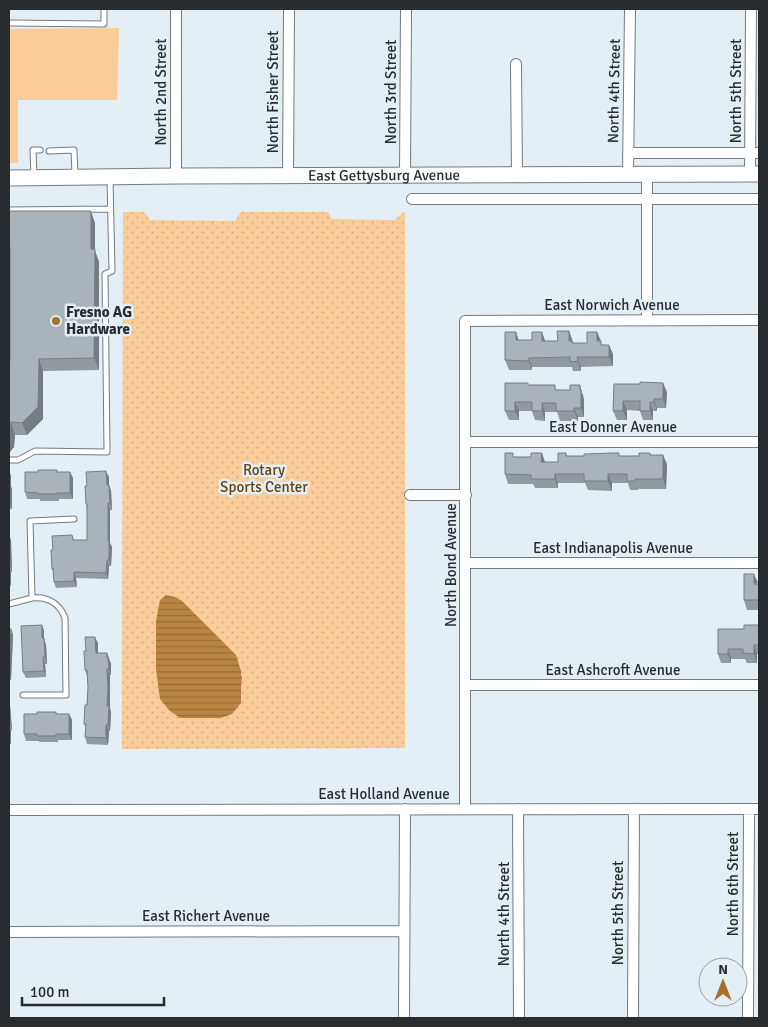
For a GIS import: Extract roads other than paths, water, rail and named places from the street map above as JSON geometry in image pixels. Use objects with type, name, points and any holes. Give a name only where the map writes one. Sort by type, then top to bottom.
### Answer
[{"type":"street","name":"North 2nd Street","points":[[176,9],[176,176]]},
{"type":"street","name":"North Fisher Street","points":[[288,176],[289,9]]},
{"type":"street","name":"North 3rd Street","points":[[406,9],[406,175]]},
{"type":"street","name":"North 4th Street","points":[[628,174],[630,9]]},
{"type":"street","name":"North 5th Street","points":[[751,9],[755,174]]},
{"type":"street","points":[[516,64],[517,175]]},
{"type":"street","points":[[628,153],[755,153]]},
{"type":"street","points":[[647,174],[647,320]]},
{"type":"street","name":"East Gettysburg Avenue","points":[[9,178],[755,174]]},
{"type":"street","name":"East Gettysburg Avenue","points":[[412,199],[759,199]]},
{"type":"street","name":"East Norwich Avenue","points":[[465,321],[759,320]]},
{"type":"street","name":"North Bond Avenue","points":[[465,321],[465,809]]},
{"type":"street","name":"East Donner Avenue","points":[[466,442],[759,442]]},
{"type":"street","points":[[410,495],[466,495]]},
{"type":"street","name":"East Indianapolis Avenue","points":[[466,563],[759,563]]},
{"type":"street","name":"East Ashcroft Avenue","points":[[466,685],[759,685]]},
{"type":"street","points":[[404,1018],[405,809]]},
{"type":"street","name":"North 4th Street","points":[[518,809],[519,1018]]},
{"type":"street","name":"North 5th Street","points":[[633,1018],[634,809]]},
{"type":"street","name":"East Holland Avenue","points":[[9,810],[754,809]]},
{"type":"street","name":"North 6th Street","points":[[748,1018],[754,809]]},
{"type":"street","name":"East Richert Avenue","points":[[9,932],[404,931]]},
{"type":"lane","points":[[9,23],[104,24],[104,9]]},
{"type":"lane","points":[[34,178],[33,150],[40,150]]},
{"type":"lane","points":[[49,150],[74,150],[75,177]]},
{"type":"lane","points":[[9,460],[18,460],[35,451],[107,452],[106,274],[112,270],[110,177]]},
{"type":"lane","points":[[9,210],[110,209]]},
{"type":"lane","points":[[32,598],[30,521],[74,520]]},
{"type":"lane","points":[[9,604],[32,598],[51,600],[61,609],[65,618],[66,695],[23,695]]},
{"type":"place","name":"Fresno AG Hardware","points":[[56,321]]},
{"type":"park label","name":"Rotary Sports Center","points":[[264,478]]}]
